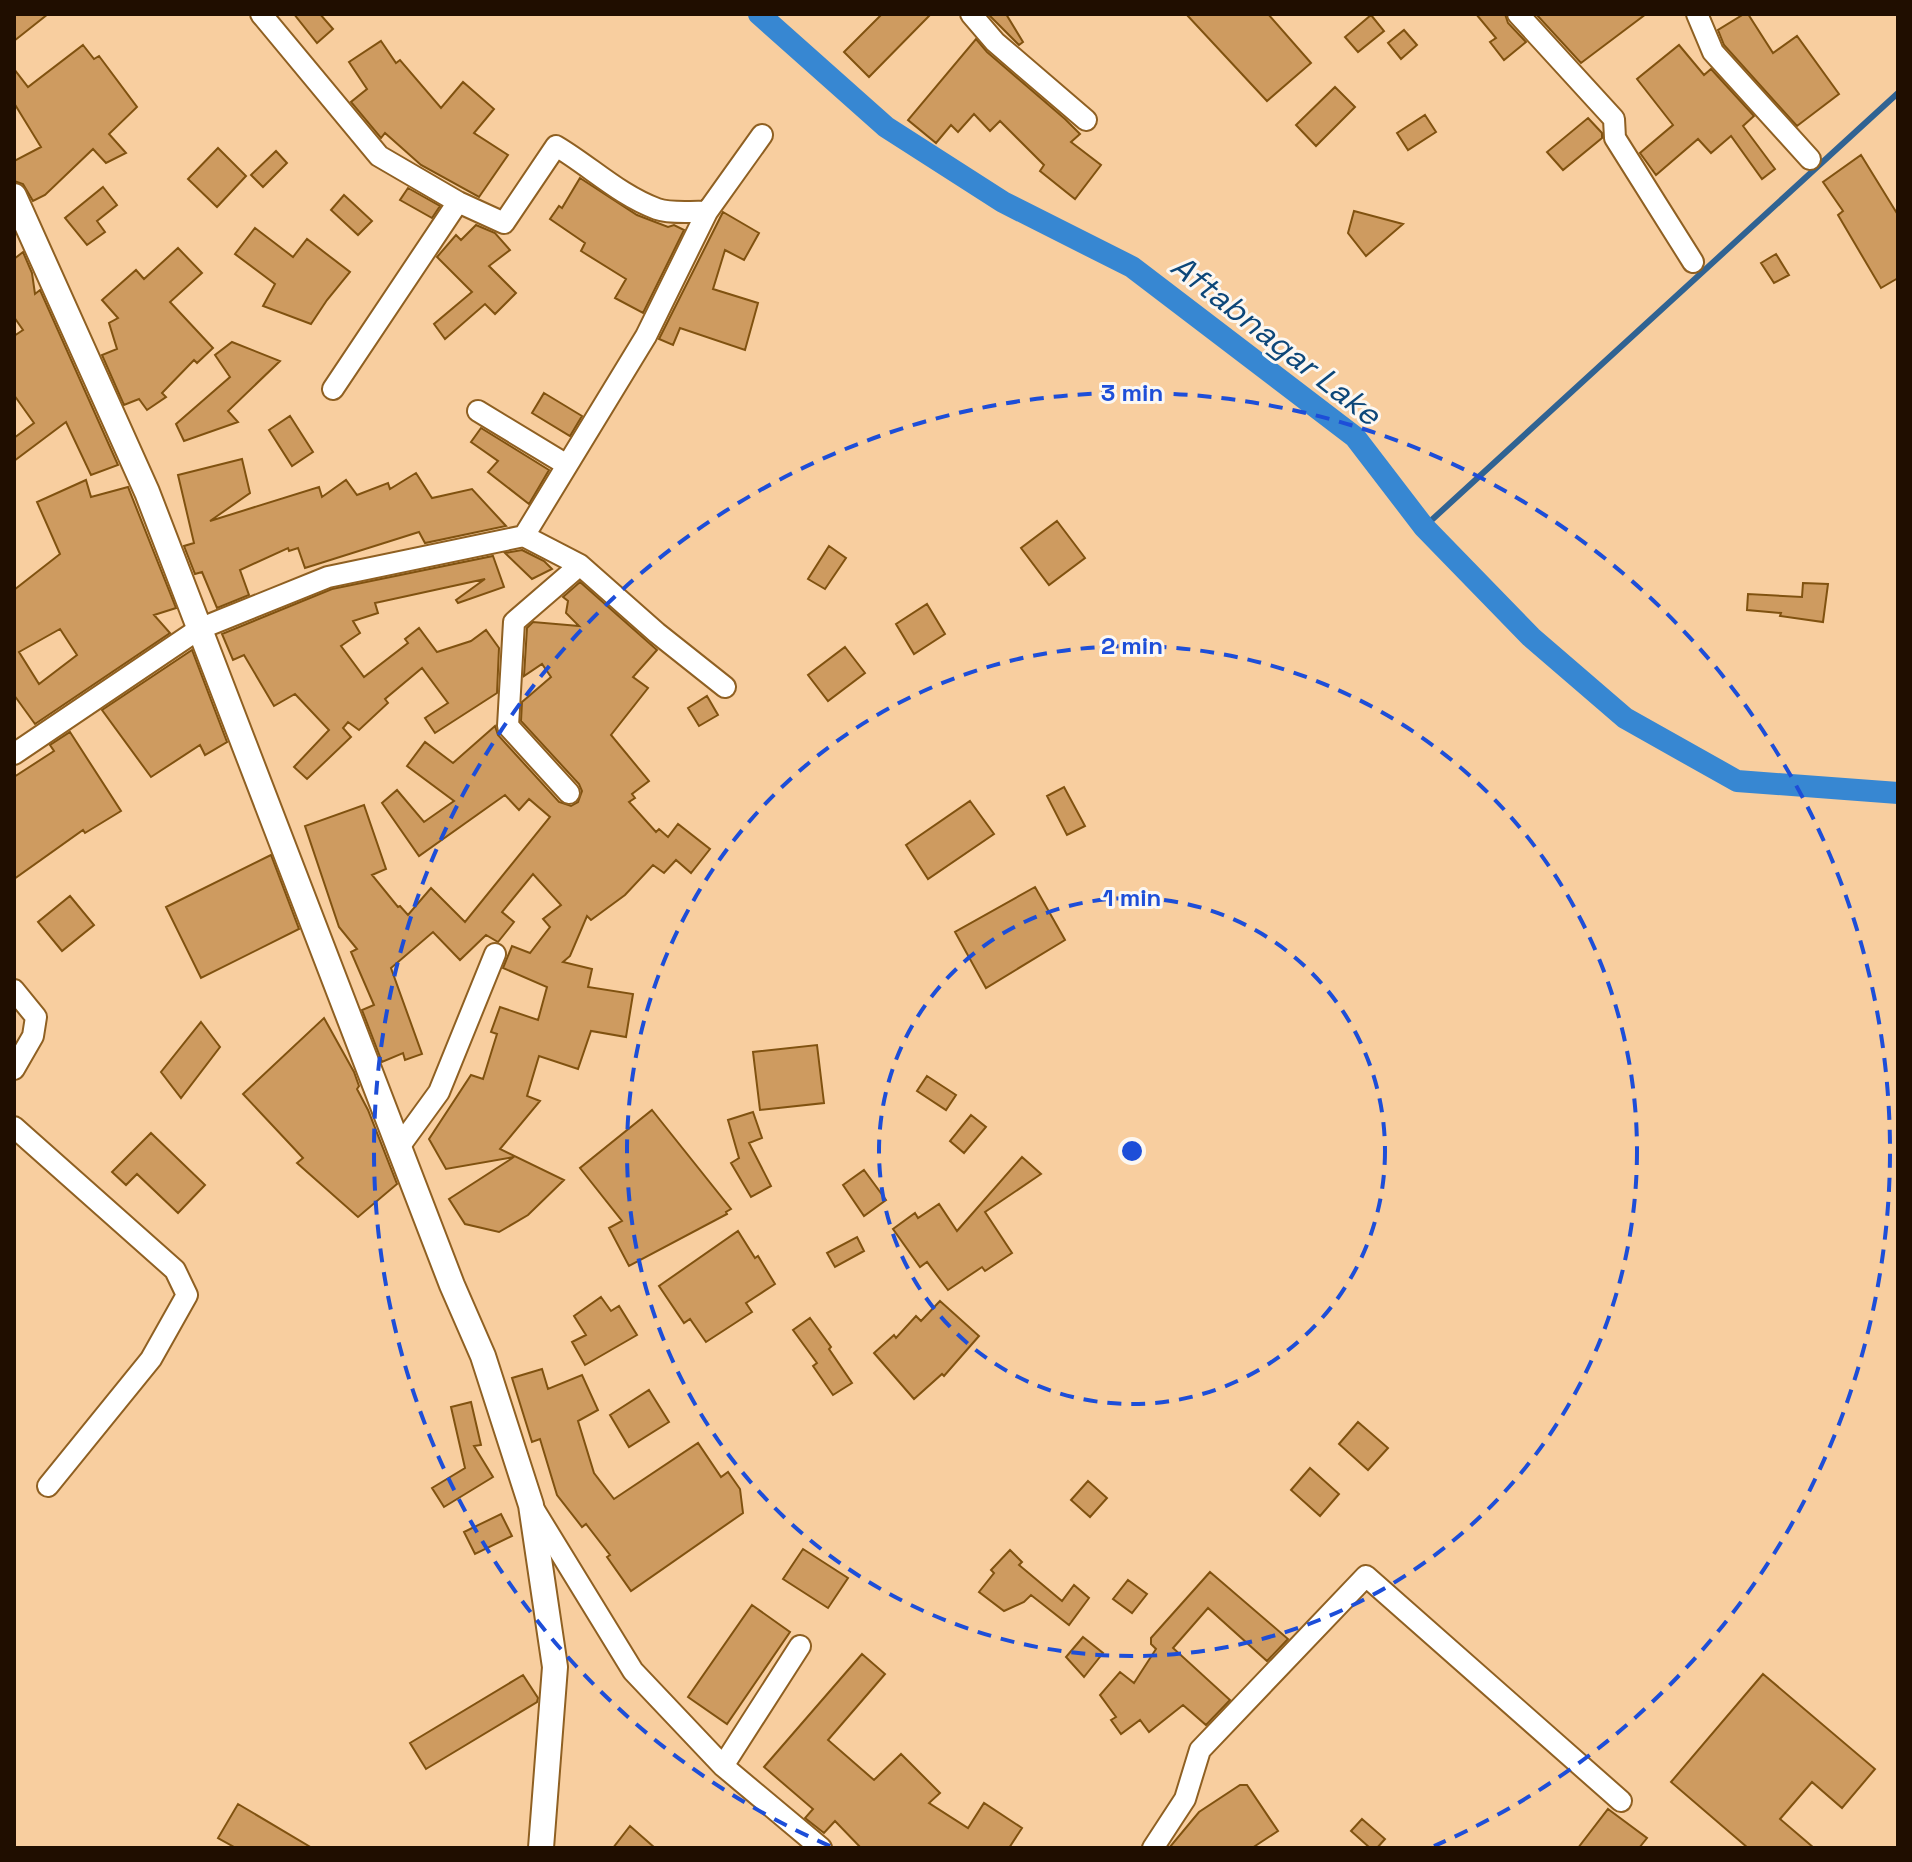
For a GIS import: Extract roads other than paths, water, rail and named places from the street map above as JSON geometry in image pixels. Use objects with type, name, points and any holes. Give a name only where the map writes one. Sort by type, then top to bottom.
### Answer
[{"type":"street","points":[[261,14],[379,156],[458,202],[504,223],[556,146],[581,160],[602,179],[659,210],[707,212]]},
{"type":"street","points":[[971,14],[995,42],[1086,120]]},
{"type":"street","points":[[1518,14],[1614,119],[1615,138],[1693,262]]},
{"type":"street","points":[[1697,14],[1713,52],[1810,159]]},
{"type":"street","points":[[524,536],[646,336],[707,212],[762,135]]},
{"type":"street","points":[[14,196],[147,492],[452,1285],[483,1356],[531,1505],[555,1667],[541,1848]]},
{"type":"street","points":[[333,389],[458,202]]},
{"type":"street","points":[[478,411],[567,465]]},
{"type":"street","points":[[14,754],[199,629],[328,577],[524,536],[580,565],[725,687]]},
{"type":"street","points":[[569,793],[508,726],[514,622],[580,565]]},
{"type":"street","points":[[399,1147],[439,1092],[495,954]]},
{"type":"street","points":[[14,990],[36,1017],[33,1036],[14,1069]]},
{"type":"street","points":[[14,1127],[175,1270],[187,1295],[151,1359],[48,1486]]},
{"type":"street","points":[[531,1505],[633,1671],[723,1766],[821,1848]]},
{"type":"street","points":[[1153,1848],[1185,1799],[1200,1750],[1366,1576],[1621,1801]]},
{"type":"street","points":[[723,1766],[800,1646]]},
{"type":"waterway","name":"Aftabnagar Lake","points":[[759,14],[886,127],[1003,202],[1132,267],[1355,437],[1424,527],[1531,637],[1625,718],[1737,781],[1898,793]]},
{"type":"waterway","points":[[1424,527],[1898,93]]}]
